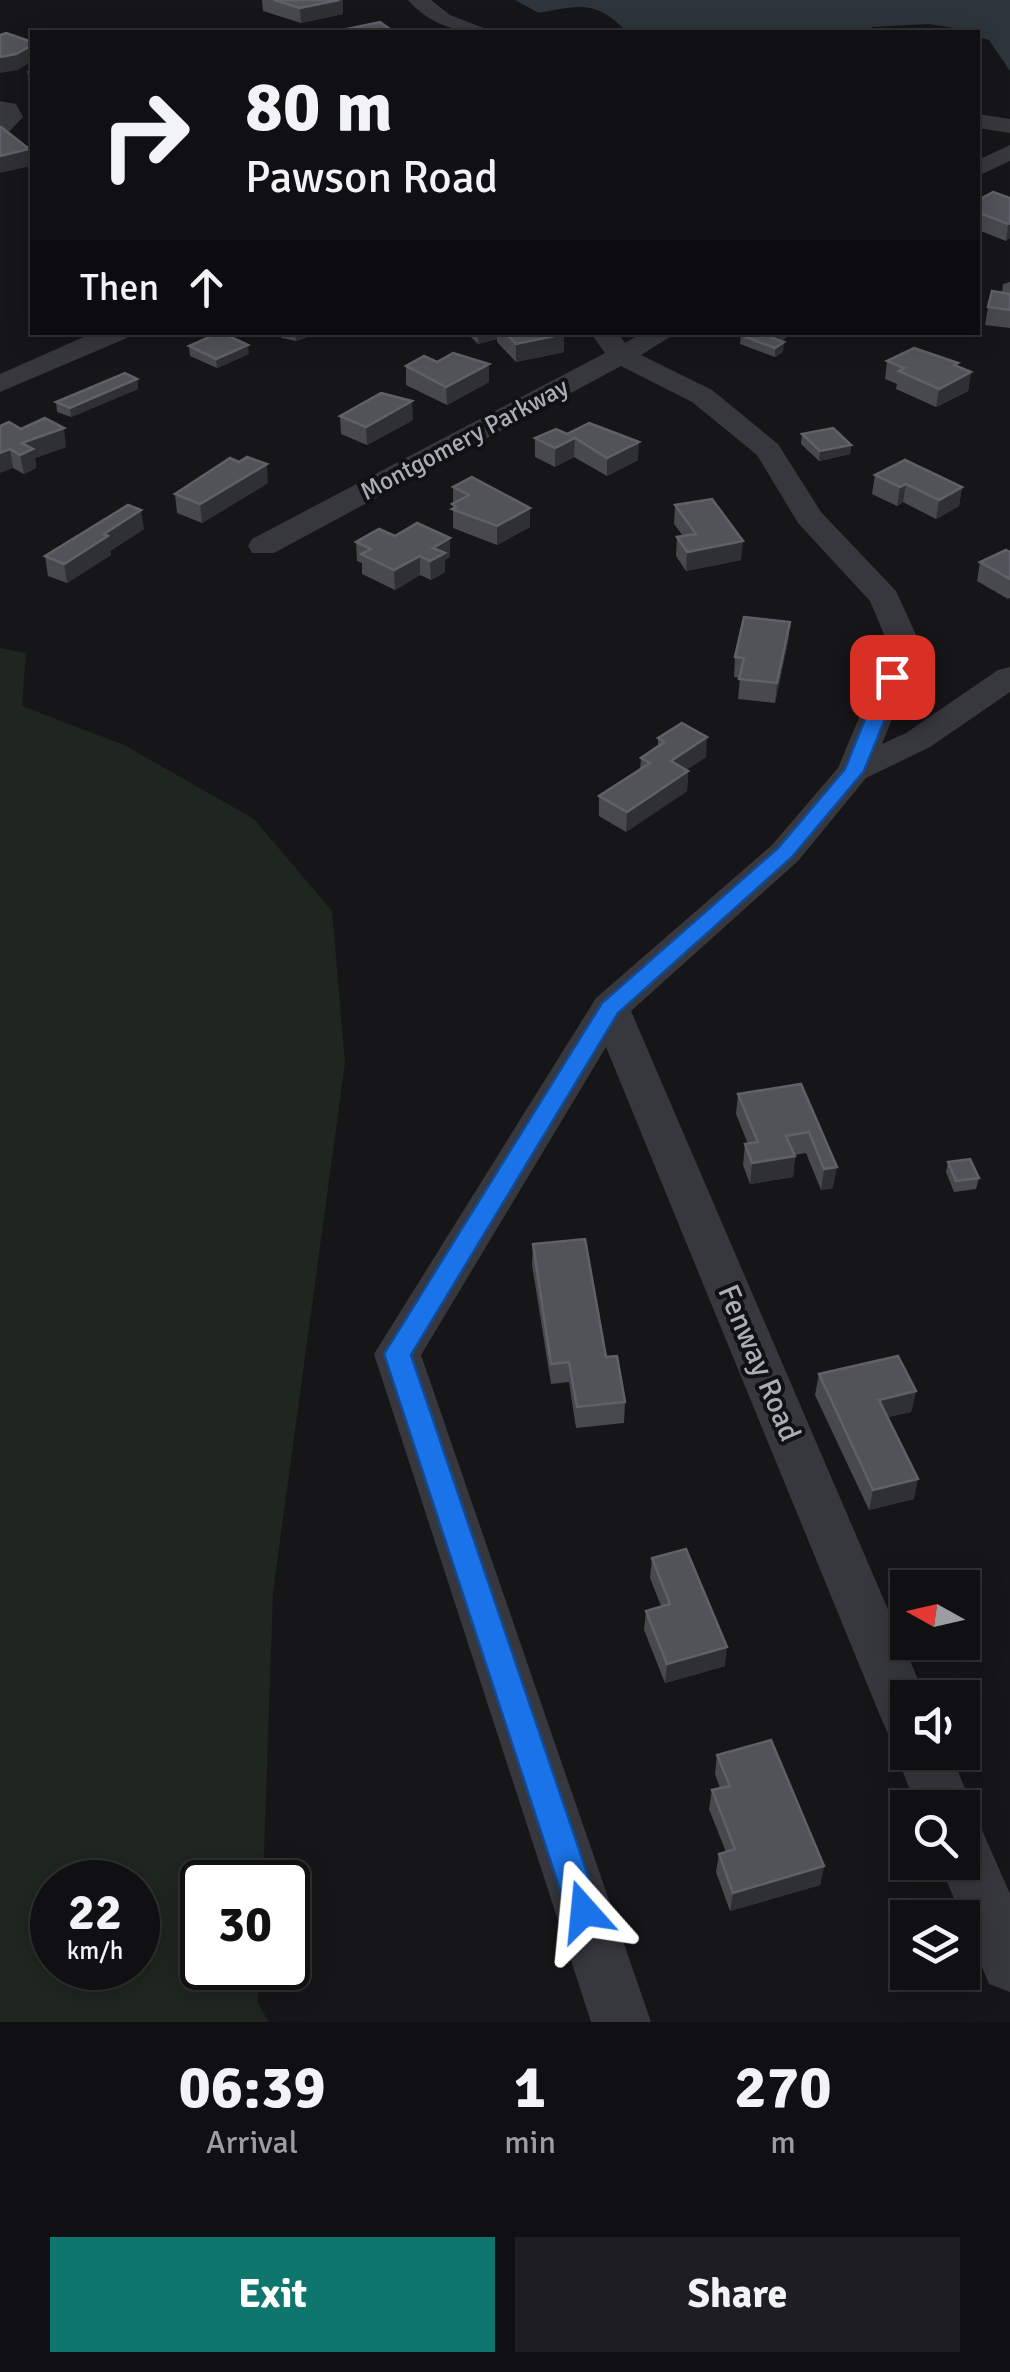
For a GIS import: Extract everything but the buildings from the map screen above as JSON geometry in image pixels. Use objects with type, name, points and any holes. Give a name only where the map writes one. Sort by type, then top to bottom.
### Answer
[{"type":"street","points":[[418,0],[443,18],[478,30]]},
{"type":"street","points":[[0,108],[8,109],[12,117],[0,128]]},
{"type":"street","points":[[980,121],[1010,126]]},
{"type":"street","points":[[980,168],[1010,152]]},
{"type":"street","points":[[0,384],[111,335]]},
{"type":"street","name":"Montgomery Parkway","points":[[263,546],[612,344],[652,335]]},
{"type":"street","points":[[612,344],[702,396],[768,450],[809,517],[884,598],[905,646],[854,771],[785,853],[610,1008],[397,1354],[621,2022]]},
{"type":"street","points":[[854,771],[918,740],[1010,677]]},
{"type":"street","name":"Fenway Road","points":[[610,1008],[892,1680]]},
{"type":"street","points":[[975,1880],[1010,1962]]},
{"type":"shaded area","points":[[515,0],[1010,0],[1010,71],[989,40],[980,38],[980,30],[929,24],[868,30],[625,30],[606,14],[587,8],[539,13]]},
{"type":"shaded area","points":[[0,648],[26,653],[22,706],[124,745],[254,819],[332,911],[345,1063],[273,1592],[264,1860],[180,1860],[180,1990],[258,1990],[258,2003],[269,2022],[0,2022]]},
{"type":"route","points":[[584,1911],[397,1354],[610,1008],[785,853],[854,771],[892,677]]}]
